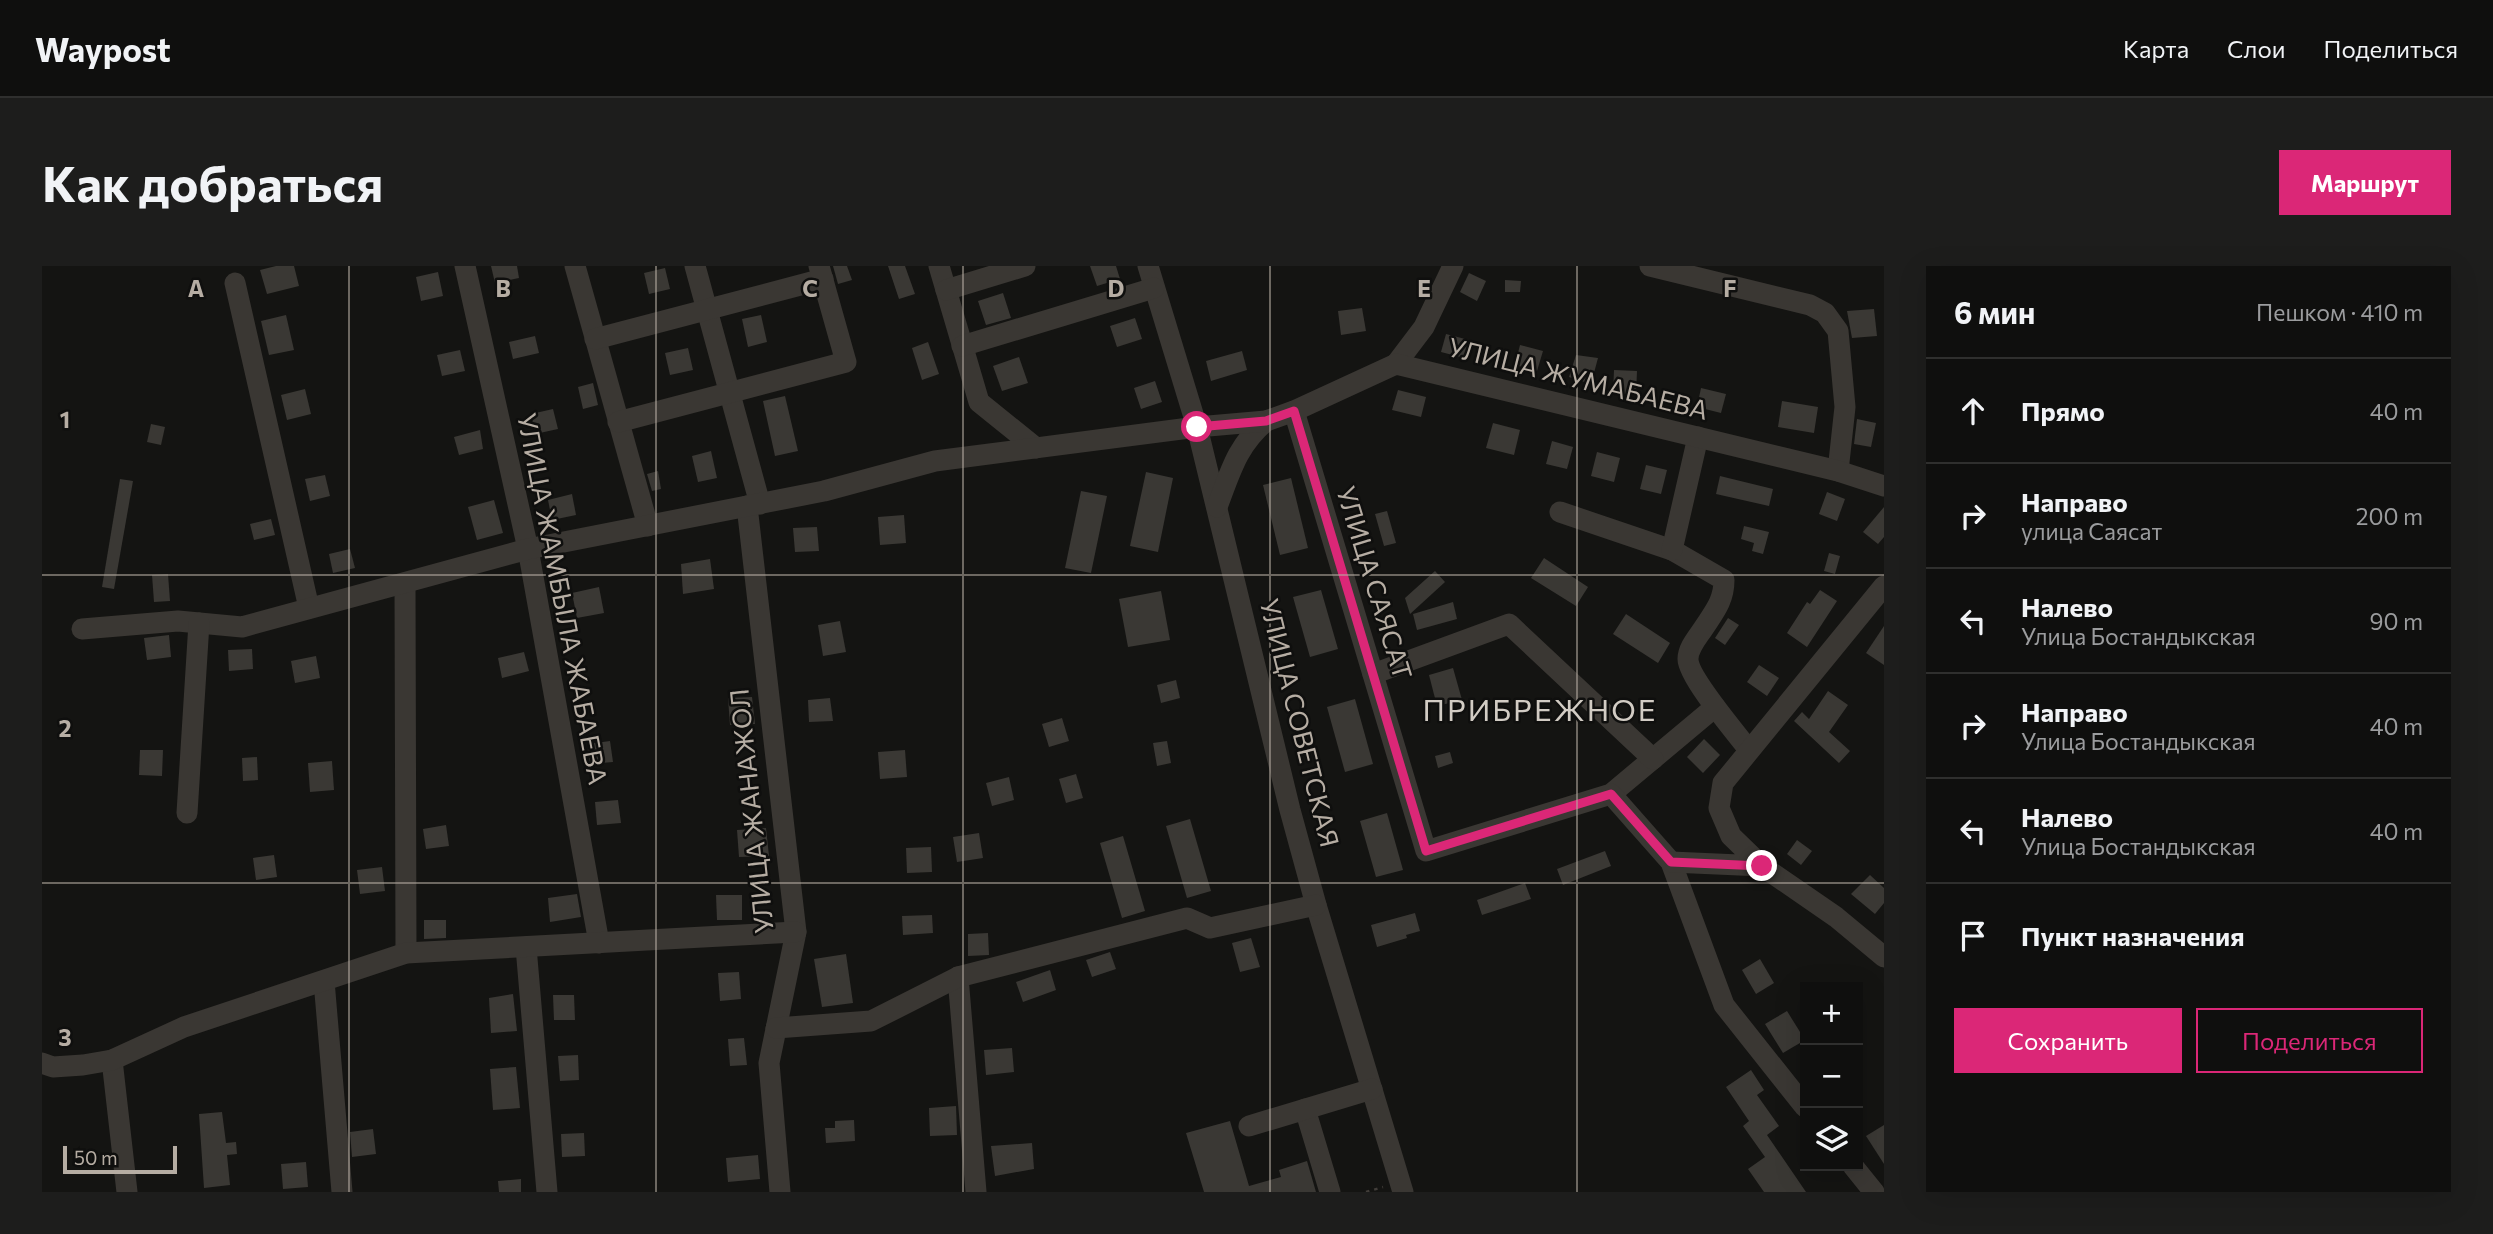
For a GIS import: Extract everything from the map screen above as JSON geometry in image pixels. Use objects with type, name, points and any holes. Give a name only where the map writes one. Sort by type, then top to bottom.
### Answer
[{"type":"street","name":"УЛИЦА ЖАМБЫЛА ЖАБАЕВА","points":[[465,266],[528,549],[599,943]]},
{"type":"street","points":[[575,266],[648,526]]},
{"type":"street","name":"УЛИЦА ЖАНАЖОЛ","points":[[695,266],[730,392],[754,505],[796,932],[769,1063],[780,1192]]},
{"type":"street","points":[[939,266],[979,402],[1036,448]]},
{"type":"street","points":[[946,290],[1025,266]]},
{"type":"street","name":"УЛИЦА СОВЕТСКАЯ","points":[[1148,266],[1197,427],[1290,810],[1316,905],[1403,1192]]},
{"type":"street","points":[[82,629],[178,621],[242,627],[528,549],[824,491],[935,461],[1197,427],[1266,421],[1396,364],[1424,327],[1452,266]]},
{"type":"street","points":[[1650,266],[1810,305],[1825,313],[1838,331],[1845,407],[1838,471]]},
{"type":"street","points":[[595,339],[707,309],[821,272],[846,362],[618,422]]},
{"type":"street","points":[[235,283],[309,608]]},
{"type":"street","points":[[962,346],[1154,288]]},
{"type":"street","name":"УЛИЦА ЖУМАБАЕВА","points":[[1396,364],[1838,471],[1884,486]]},
{"type":"street","name":"УЛИЦА САЯСАТ","points":[[1294,411],[1426,851],[1611,794]]},
{"type":"street","points":[[1217,507],[1238,452],[1250,434],[1266,421]]},
{"type":"street","points":[[1672,550],[1698,437]]},
{"type":"street","points":[[1560,512],[1672,550],[1724,580],[1724,596],[1691,649],[1688,659],[1691,671],[1715,707],[1749,750]]},
{"type":"street","points":[[405,583],[406,953]]},
{"type":"street","points":[[1884,586],[1723,783],[1719,808],[1731,836],[1762,866],[1836,917],[1884,957]]},
{"type":"street","points":[[187,813],[199,623]]},
{"type":"street","points":[[1373,674],[1509,624],[1653,759]]},
{"type":"street","points":[[1715,707],[1611,794],[1671,862],[1724,1005],[1800,1101]]},
{"type":"street","points":[[1671,862],[1762,866]]},
{"type":"street","points":[[776,1028],[871,1021],[958,977],[1186,918],[1210,928],[1316,905]]},
{"type":"street","points":[[42,1063],[53,1068],[112,1060],[184,1027],[406,953],[796,932]]},
{"type":"street","points":[[526,947],[547,1192]]},
{"type":"street","points":[[958,977],[976,1192]]},
{"type":"street","points":[[324,981],[342,1192]]},
{"type":"street","points":[[112,1060],[127,1192]]},
{"type":"street","points":[[1250,1126],[1371,1089]]},
{"type":"street","points":[[1305,1109],[1330,1192]]},
{"type":"street","points":[[1857,1171],[1874,1192]]},
{"type":"building","points":[[276,266],[294,266],[299,286],[267,294],[260,270]]},
{"type":"building","points":[[491,266],[517,266],[519,278],[495,283]]},
{"type":"building","points":[[833,266],[847,266],[852,280],[838,284]]},
{"type":"building","points":[[888,266],[905,266],[915,294],[899,299]]},
{"type":"building","points":[[1090,266],[1116,266],[1120,279],[1097,286]]},
{"type":"building","points":[[665,268],[670,289],[649,294],[644,273]]},
{"type":"building","points":[[438,272],[443,296],[421,301],[416,277]]},
{"type":"building","points":[[1469,273],[1486,281],[1477,301],[1460,292]]},
{"type":"building","points":[[1505,280],[1521,281],[1520,292],[1505,292]]},
{"type":"building","points":[[1003,293],[1011,318],[986,325],[978,301]]},
{"type":"building","points":[[1362,308],[1366,331],[1341,335],[1338,311]]},
{"type":"building","points":[[1874,309],[1877,336],[1852,338],[1847,311]]},
{"type":"building","points":[[286,315],[294,350],[269,355],[261,321]]},
{"type":"building","points":[[761,315],[767,342],[748,347],[742,319]]},
{"type":"building","points":[[1135,318],[1142,339],[1117,347],[1110,326]]},
{"type":"building","points":[[1446,334],[1469,340],[1464,358],[1441,352]]},
{"type":"building","points":[[535,336],[539,353],[513,359],[509,342]]},
{"type":"building","points":[[928,342],[939,374],[922,380],[912,348]]},
{"type":"building","points":[[1520,345],[1543,351],[1537,371],[1515,365]]},
{"type":"building","points":[[688,348],[693,370],[670,375],[665,353]]},
{"type":"building","points":[[460,350],[465,371],[442,376],[437,355]]},
{"type":"building","points":[[1242,351],[1247,370],[1211,381],[1206,361]]},
{"type":"building","points":[[1576,355],[1598,358],[1591,384],[1569,377]]},
{"type":"building","points":[[1019,357],[1028,383],[1002,391],[993,366]]},
{"type":"building","points":[[1614,370],[1637,371],[1636,395],[1613,394]]},
{"type":"building","points":[[1155,381],[1162,402],[1141,409],[1134,388]]},
{"type":"building","points":[[593,383],[598,405],[583,409],[578,387]]},
{"type":"building","points":[[1701,388],[1726,394],[1721,413],[1697,407]]},
{"type":"building","points":[[305,389],[311,414],[287,420],[281,395]]},
{"type":"building","points":[[1398,390],[1426,397],[1421,417],[1392,410]]},
{"type":"building","points":[[785,396],[798,451],[775,456],[763,401]]},
{"type":"building","points":[[1782,401],[1818,407],[1814,433],[1778,427]]},
{"type":"building","points":[[553,409],[558,429],[535,434],[531,414]]},
{"type":"building","points":[[1857,419],[1876,423],[1871,447],[1854,444]]},
{"type":"building","points":[[1493,423],[1520,430],[1514,455],[1486,448]]},
{"type":"building","points":[[151,424],[165,427],[161,445],[147,442]]},
{"type":"building","points":[[480,430],[483,449],[459,455],[454,437]]},
{"type":"building","points":[[1552,441],[1573,447],[1567,469],[1546,464]]},
{"type":"building","points":[[711,451],[717,478],[698,482],[692,456]]},
{"type":"building","points":[[1597,452],[1620,458],[1614,482],[1591,476]]},
{"type":"building","points":[[1646,465],[1667,470],[1661,494],[1640,489]]},
{"type":"building","points":[[658,471],[661,489],[652,491],[647,474]]},
{"type":"building","points":[[1146,472],[1173,478],[1158,552],[1130,546]]},
{"type":"building","points":[[325,475],[330,496],[310,501],[305,479]]},
{"type":"building","points":[[1720,476],[1773,489],[1769,506],[1716,494]]},
{"type":"building","points":[[1291,478],[1308,548],[1280,555],[1263,485]]},
{"type":"building","points":[[120,479],[133,481],[114,589],[102,587]]},
{"type":"building","points":[[1081,491],[1107,496],[1091,573],[1065,568]]},
{"type":"building","points":[[1827,492],[1845,499],[1837,521],[1819,514]]},
{"type":"building","points":[[572,494],[576,515],[552,520],[548,500]]},
{"type":"building","points":[[494,500],[503,533],[477,540],[468,507]]},
{"type":"building","points":[[1884,507],[1884,537],[1878,544],[1863,532]]},
{"type":"building","points":[[1387,511],[1396,543],[1384,546],[1375,514]]},
{"type":"building","points":[[904,515],[906,543],[880,545],[878,517]]},
{"type":"building","points":[[271,519],[275,535],[254,540],[250,524]]},
{"type":"building","points":[[1744,526],[1769,532],[1763,554],[1752,551],[1754,543],[1741,539]]},
{"type":"building","points":[[817,527],[819,551],[795,552],[793,528]]},
{"type":"building","points":[[350,549],[355,568],[333,573],[329,554]]},
{"type":"building","points":[[1829,553],[1840,556],[1835,574],[1824,571]]},
{"type":"building","points":[[1544,558],[1588,587],[1576,606],[1531,578]]},
{"type":"building","points":[[710,559],[714,589],[683,594],[681,564]]},
{"type":"building","points":[[1435,571],[1445,582],[1410,614],[1405,598]]},
{"type":"building","points":[[168,574],[170,601],[154,602],[152,575]]},
{"type":"building","points":[[599,587],[604,613],[577,618],[572,593]]},
{"type":"building","points":[[1321,590],[1338,649],[1310,657],[1293,597]]},
{"type":"building","points":[[1820,590],[1837,601],[1807,647],[1787,633],[1807,602],[1810,604]]},
{"type":"building","points":[[1161,591],[1170,640],[1128,647],[1119,599]]},
{"type":"building","points":[[1453,602],[1457,619],[1417,630],[1413,614]]},
{"type":"building","points":[[1626,614],[1670,643],[1658,663],[1613,634]]},
{"type":"building","points":[[1728,618],[1739,625],[1725,645],[1715,638]]},
{"type":"building","points":[[840,621],[846,652],[823,656],[818,625]]},
{"type":"building","points":[[1884,626],[1884,665],[1866,653]]},
{"type":"building","points":[[169,635],[171,657],[147,660],[144,638]]},
{"type":"building","points":[[252,649],[253,669],[229,671],[228,650]]},
{"type":"building","points":[[524,652],[529,671],[502,678],[498,658]]},
{"type":"building","points":[[316,656],[320,678],[295,683],[291,661]]},
{"type":"building","points":[[1759,665],[1779,678],[1767,696],[1747,682]]},
{"type":"building","points":[[1453,668],[1462,700],[1437,706],[1429,675]]},
{"type":"building","points":[[1176,680],[1180,698],[1161,703],[1157,685]]},
{"type":"building","points":[[1828,691],[1848,705],[1829,732],[1850,751],[1839,763],[1794,721],[1802,712],[1809,719]]},
{"type":"building","points":[[752,697],[755,724],[730,725],[728,698]]},
{"type":"building","points":[[830,698],[833,721],[809,722],[808,700]]},
{"type":"building","points":[[1355,699],[1373,764],[1345,772],[1327,707]]},
{"type":"building","points":[[1062,718],[1069,741],[1049,747],[1042,724]]},
{"type":"building","points":[[1704,739],[1720,755],[1703,773],[1687,757]]},
{"type":"building","points":[[610,741],[613,762],[590,764],[588,744]]},
{"type":"building","points":[[1167,741],[1171,763],[1157,766],[1153,743]]},
{"type":"building","points":[[140,750],[163,750],[162,776],[139,775]]},
{"type":"building","points":[[905,750],[907,777],[880,779],[878,752]]},
{"type":"building","points":[[1450,752],[1453,763],[1438,768],[1435,756]]},
{"type":"building","points":[[257,757],[258,780],[243,781],[242,758]]},
{"type":"building","points":[[332,761],[334,790],[310,792],[308,763]]},
{"type":"building","points":[[1076,774],[1083,798],[1066,803],[1059,779]]},
{"type":"building","points":[[1009,777],[1014,800],[992,806],[986,783]]},
{"type":"building","points":[[618,800],[621,823],[597,825],[595,802]]},
{"type":"building","points":[[1387,813],[1403,870],[1376,877],[1360,821]]},
{"type":"building","points":[[1190,819],[1211,891],[1187,898],[1166,826]]},
{"type":"building","points":[[446,825],[449,846],[426,849],[423,829]]},
{"type":"building","points":[[766,828],[769,856],[739,857],[737,830]]},
{"type":"building","points":[[979,833],[983,858],[957,862],[953,837]]},
{"type":"building","points":[[1123,836],[1145,911],[1122,918],[1100,843]]},
{"type":"building","points":[[1797,840],[1812,851],[1801,865],[1787,854]]},
{"type":"building","points":[[931,847],[932,872],[907,873],[906,848]]},
{"type":"building","points":[[1605,851],[1611,866],[1563,885],[1557,869]]},
{"type":"building","points":[[274,855],[277,877],[256,880],[253,858]]},
{"type":"building","points":[[382,867],[385,891],[360,894],[357,870]]},
{"type":"building","points":[[1870,875],[1884,888],[1884,903],[1875,914],[1851,894]]},
{"type":"building","points":[[1525,883],[1531,899],[1482,915],[1477,900]]},
{"type":"building","points":[[577,894],[581,917],[550,922],[548,898]]},
{"type":"building","points":[[716,895],[742,895],[742,920],[717,920]]},
{"type":"building","points":[[1415,913],[1420,931],[1377,947],[1371,925]]},
{"type":"building","points":[[932,915],[933,933],[903,935],[902,916]]},
{"type":"building","points":[[424,920],[446,920],[446,938],[424,939]]},
{"type":"building","points":[[988,933],[989,955],[968,956],[968,934]]},
{"type":"building","points":[[1251,938],[1260,967],[1240,972],[1232,943]]},
{"type":"building","points":[[1110,952],[1116,969],[1092,977],[1086,960]]},
{"type":"building","points":[[846,954],[853,1003],[822,1007],[814,959]]},
{"type":"building","points":[[1760,959],[1774,983],[1756,994],[1742,970]]},
{"type":"building","points":[[1050,970],[1056,990],[1023,1002],[1016,982]]},
{"type":"building","points":[[739,972],[741,999],[720,1001],[718,973]]},
{"type":"building","points":[[513,994],[517,1031],[491,1033],[489,998]]},
{"type":"building","points":[[553,995],[574,995],[575,1020],[554,1020]]},
{"type":"building","points":[[1787,1011],[1800,1032],[1800,1043],[1783,1053],[1765,1024]]},
{"type":"building","points":[[744,1038],[747,1065],[730,1066],[728,1039]]},
{"type":"building","points":[[1012,1048],[1014,1072],[986,1075],[984,1050]]},
{"type":"building","points":[[578,1055],[579,1080],[560,1081],[558,1056]]},
{"type":"building","points":[[516,1067],[520,1108],[493,1110],[490,1069]]},
{"type":"building","points":[[1751,1070],[1764,1090],[1757,1095],[1779,1126],[1767,1135],[1806,1192],[1764,1192],[1748,1169],[1765,1157],[1743,1126],[1749,1121],[1726,1087]]},
{"type":"building","points":[[956,1106],[957,1135],[930,1136],[929,1108]]},
{"type":"building","points":[[222,1112],[226,1143],[236,1142],[237,1154],[227,1155],[230,1185],[204,1188],[199,1114]]},
{"type":"building","points":[[854,1120],[855,1141],[826,1143],[825,1128],[835,1128],[835,1121]]},
{"type":"building","points":[[1230,1121],[1249,1186],[1281,1177],[1279,1170],[1307,1161],[1316,1192],[1204,1192],[1186,1133]]},
{"type":"building","points":[[1884,1125],[1884,1164],[1866,1136]]},
{"type":"building","points":[[373,1129],[376,1154],[352,1157],[350,1132]]},
{"type":"building","points":[[584,1133],[585,1156],[562,1157],[561,1134]]},
{"type":"building","points":[[1032,1143],[1034,1169],[995,1176],[991,1146]]},
{"type":"building","points":[[758,1155],[760,1179],[728,1182],[726,1158]]},
{"type":"building","points":[[306,1162],[308,1187],[283,1189],[281,1164]]},
{"type":"building","points":[[521,1179],[521,1192],[499,1192],[498,1181]]},
{"type":"district","name":"ПРИБРЕЖНОЕ","points":[[1540,711]]},
{"type":"route","points":[[1197,427],[1266,421],[1294,411],[1426,851],[1611,794],[1671,862],[1762,866]]}]
